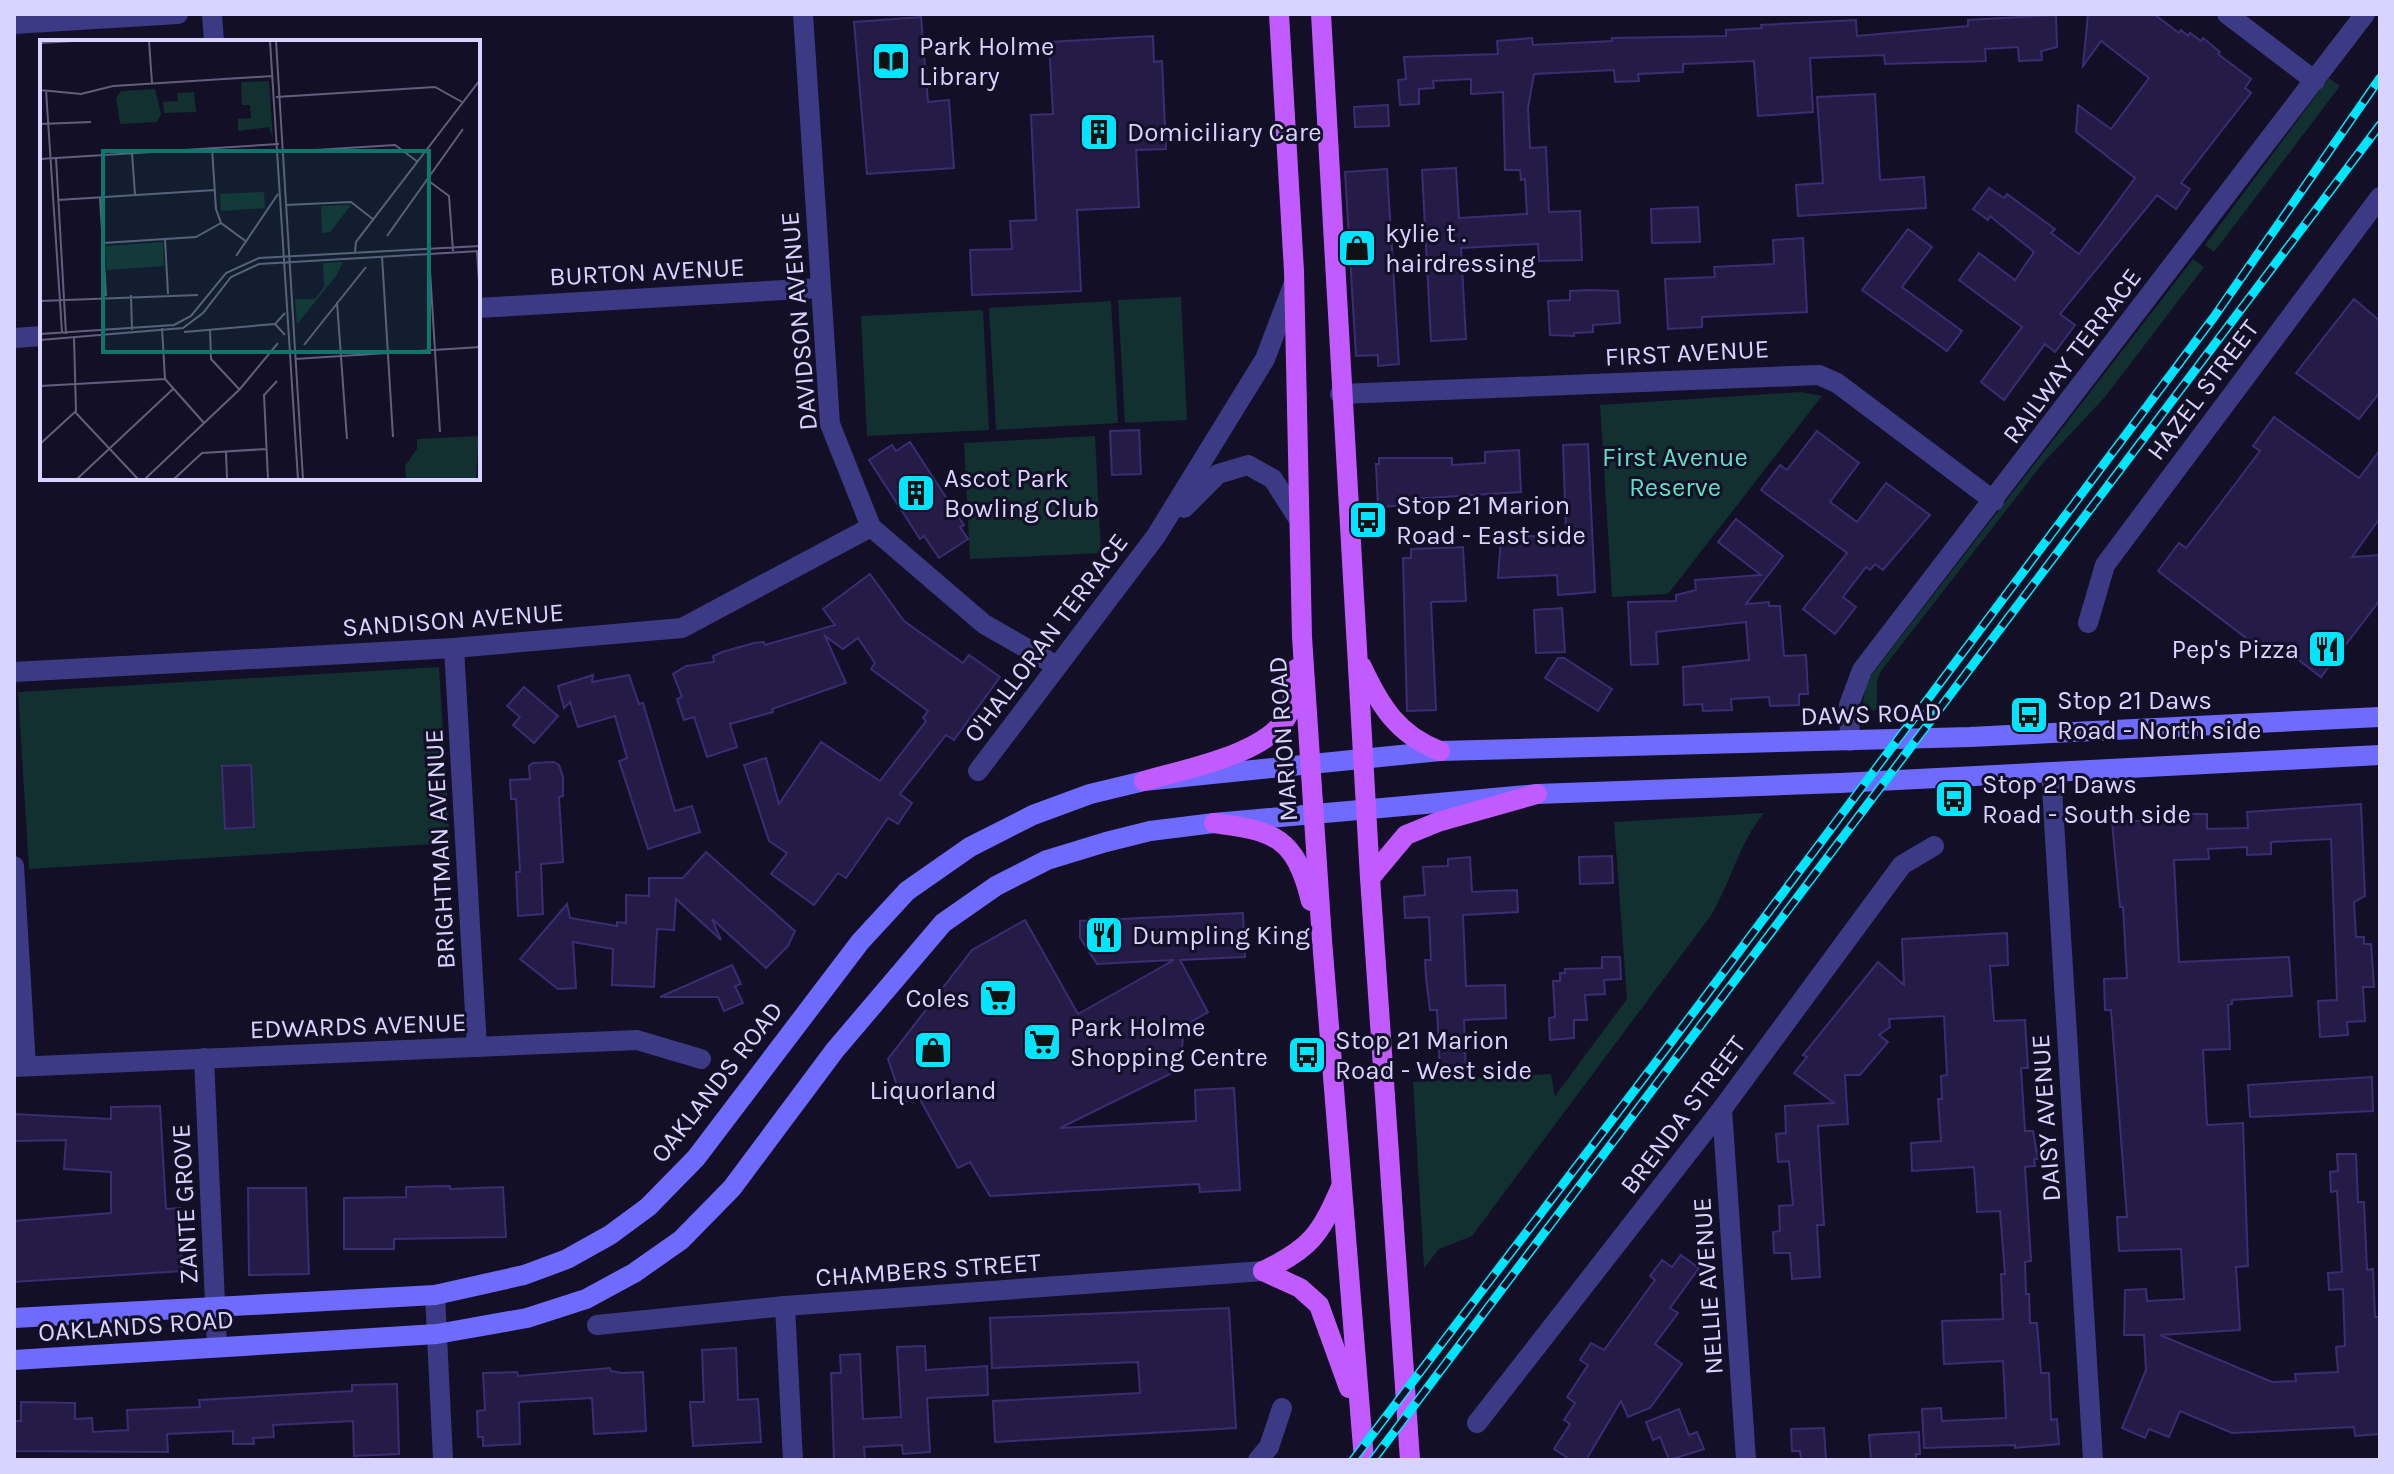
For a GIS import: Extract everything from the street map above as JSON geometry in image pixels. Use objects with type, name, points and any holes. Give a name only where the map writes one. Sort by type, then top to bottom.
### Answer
[{"type":"main road","name":"MARION ROAD","points":[[1279,14],[1295,283],[1302,637],[1322,940],[1344,1182],[1364,1460]]},
{"type":"main road","points":[[1321,14],[1340,394],[1410,1460]]},
{"type":"main road","points":[[1144,781],[1244,750],[1277,730],[1289,711],[1302,637]]},
{"type":"main road","points":[[1357,657],[1378,702],[1393,721],[1407,734],[1440,751]]},
{"type":"main road","name":"DAWS ROAD","points":[[1311,764],[1440,751],[1850,741],[2380,717]]},
{"type":"main road","points":[[1367,809],[1537,794],[2380,755]]},
{"type":"main road","name":"OAKLANDS ROAD","points":[[14,1318],[435,1295],[524,1275],[567,1259],[610,1235],[648,1207],[696,1158],[860,942],[907,891],[970,847],[1033,815],[1090,794],[1144,781],[1311,764]]},
{"type":"main road","points":[[1370,878],[1406,835],[1438,822],[1537,794]]},
{"type":"main road","name":"OAKLANDS ROAD","points":[[14,1360],[437,1334],[527,1318],[586,1299],[634,1273],[681,1240],[732,1188],[835,1050],[943,923],[996,886],[1047,860],[1150,831],[1367,809]]},
{"type":"main road","points":[[1214,823],[1262,829],[1282,841],[1306,883],[1322,940]]},
{"type":"main road","points":[[1263,1271],[1302,1252],[1328,1217],[1344,1182]]},
{"type":"main road","points":[[1263,1271],[1300,1288],[1319,1305],[1361,1422]]},
{"type":"street","points":[[14,24],[178,14]]},
{"type":"street","points":[[212,14],[214,40]]},
{"type":"street","name":"DAVIDSON AVENUE","points":[[803,14],[830,424],[871,527],[984,624],[1057,666]]},
{"type":"street","points":[[2227,14],[2315,81]]},
{"type":"street","name":"RAILWAY TERRACE","points":[[1850,741],[1849,705],[1862,670],[2365,14]]},
{"type":"street","name":"HAZEL STREET","points":[[2088,623],[2105,565],[2378,203]]},
{"type":"street","name":"O'HALLORAN TERRACE","points":[[978,771],[1156,536],[1265,359],[1295,283]]},
{"type":"street","name":"BURTON AVENUE","points":[[480,308],[819,288]]},
{"type":"street","points":[[14,338],[40,336]]},
{"type":"street","name":"FIRST AVENUE","points":[[1340,394],[1819,375],[1837,383],[1994,501]]},
{"type":"street","name":"O'HALLORAN TERRACE","points":[[1156,536],[1218,474],[1248,465],[1273,479],[1299,520]]},
{"type":"street","name":"SANDISON AVENUE","points":[[14,672],[454,648],[682,628],[871,527]]},
{"type":"street","name":"BRIGHTMAN AVENUE","points":[[454,648],[477,1047]]},
{"type":"street","name":"DAISY AVENUE","points":[[2051,772],[2093,1460]]},
{"type":"street","name":"BRENDA STREET","points":[[1477,1423],[1722,1109],[1902,865],[1934,846]]},
{"type":"street","points":[[14,866],[20,1067]]},
{"type":"street","name":"EDWARDS AVENUE","points":[[20,1067],[637,1040],[701,1059]]},
{"type":"street","name":"ZANTE GROVE","points":[[204,1058],[217,1347]]},
{"type":"street","name":"NELLIE AVENUE","points":[[1722,1109],[1746,1460]]},
{"type":"street","name":"CHAMBERS STREET","points":[[597,1325],[785,1306],[1263,1271]]},
{"type":"street","points":[[435,1295],[443,1460]]},
{"type":"street","points":[[785,1306],[793,1460]]},
{"type":"street","points":[[1258,1460],[1269,1447],[1282,1408]]},
{"type":"green space","points":[[2329,78],[2340,86],[2214,252],[2205,245]]},
{"type":"green space","points":[[2193,259],[2204,267],[2105,397],[2043,463],[1881,671],[1877,681],[1877,710],[1862,711],[1866,682]]},
{"type":"green space","points":[[1181,297],[1187,420],[1125,423],[1118,300]]},
{"type":"green space","points":[[1111,301],[1118,423],[996,430],[989,308]]},
{"type":"green space","points":[[983,310],[989,430],[867,436],[861,316]]},
{"type":"green space","name":"First Avenue Reserve","points":[[1800,392],[1822,396],[1668,594],[1612,597],[1600,405]]},
{"type":"green space","points":[[1095,436],[1101,553],[970,559],[964,443]]},
{"type":"green space","points":[[439,667],[450,843],[29,869],[18,692]]},
{"type":"green space","points":[[1764,813],[1748,837],[1712,914],[1472,1236],[1439,1249],[1424,1268],[1413,1082],[1551,1074],[1555,1096],[1627,999],[1614,822]]},
{"type":"building","points":[[2088,14],[2154,14],[2179,33],[2181,30],[2188,36],[2190,33],[2201,41],[2203,38],[2220,52],[2218,54],[2251,79],[2245,88],[2251,93],[2181,183],[2190,189],[2176,209],[2157,195],[2060,314],[2075,325],[2055,352],[2045,344],[2004,400],[1981,382],[2022,327],[1959,280],[1979,253],[2015,280],[2034,252],[1990,216],[1988,220],[1973,209],[1989,188],[2004,198],[2007,194],[2055,229],[2051,233],[2079,254],[2135,178],[2076,132],[2078,105],[2111,129],[2149,78],[2101,41],[2083,66]]},
{"type":"building","points":[[2056,15],[2057,47],[2041,51],[2042,60],[2019,61],[2018,47],[1985,49],[1986,61],[1885,64],[1884,55],[1810,58],[1813,112],[1758,116],[1754,61],[1683,64],[1683,72],[1638,74],[1639,81],[1615,82],[1614,70],[1534,74],[1528,108],[1530,148],[1546,147],[1549,212],[1580,211],[1582,260],[1539,261],[1538,244],[1461,248],[1466,339],[1431,341],[1422,170],[1456,168],[1459,218],[1527,214],[1525,179],[1521,180],[1520,170],[1505,170],[1503,92],[1471,94],[1471,79],[1433,81],[1434,88],[1419,89],[1419,104],[1400,105],[1398,80],[1406,79],[1404,57],[1498,54],[1497,41],[1532,38],[1533,45],[1612,41],[1612,38],[1726,36],[1726,30],[1762,28],[1761,25],[1856,20],[1857,36],[1968,26],[1968,20]]},
{"type":"building","name":"Park Holme Library","points":[[921,17],[928,102],[949,100],[954,168],[867,174],[854,22]]},
{"type":"building","name":"Domiciliary Care","points":[[1153,36],[1154,62],[1162,61],[1166,149],[1136,150],[1139,207],[1077,210],[1081,291],[972,295],[970,250],[1012,249],[1010,221],[1036,220],[1031,115],[1053,114],[1049,42]]},
{"type":"building","points":[[1875,94],[1880,180],[1924,177],[1926,208],[1798,216],[1796,185],[1823,183],[1817,97]]},
{"type":"building","points":[[1388,105],[1389,126],[1355,127],[1354,107]]},
{"type":"building","points":[[1387,169],[1399,364],[1378,366],[1378,355],[1356,356],[1345,172]]},
{"type":"building","points":[[1698,207],[1700,242],[1652,243],[1651,209]]},
{"type":"building","points":[[1908,229],[1932,247],[1902,287],[1962,331],[1947,351],[1862,290]]},
{"type":"building","points":[[1803,238],[1807,312],[1702,317],[1702,327],[1668,329],[1665,279],[1715,277],[1714,267],[1774,264],[1773,240]]},
{"type":"building","points":[[1570,291],[1618,291],[1620,323],[1593,325],[1593,332],[1574,333],[1574,336],[1550,335],[1548,301],[1570,300]]},
{"type":"building","points":[[2354,299],[2380,321],[2380,392],[2359,419],[2296,373]]},
{"type":"building","points":[[2274,417],[2359,478],[2380,450],[2380,518],[2352,557],[2380,555],[2380,600],[2321,677],[2279,645],[2270,656],[2158,571],[2179,543],[2186,548],[2260,451],[2253,446]]},
{"type":"building","points":[[1139,430],[1141,474],[1112,475],[1110,431]]},
{"type":"building","points":[[1817,431],[1859,463],[1830,502],[1857,522],[1886,483],[1930,515],[1883,570],[1875,564],[1870,570],[1866,567],[1843,597],[1856,607],[1835,634],[1803,609],[1847,553],[1761,490],[1780,465],[1787,470]]},
{"type":"building","name":"Ascot Park Bowling Club","points":[[910,442],[964,525],[960,527],[968,539],[939,558],[924,536],[920,539],[869,460],[892,445],[896,451]]},
{"type":"building","points":[[1588,444],[1595,592],[1558,595],[1557,575],[1498,578],[1501,538],[1566,534],[1563,445]]},
{"type":"building","points":[[1519,450],[1521,492],[1411,499],[1411,505],[1378,507],[1376,464],[1379,464],[1379,458],[1452,458],[1452,465],[1485,463],[1485,452]]},
{"type":"building","points":[[1736,519],[1783,556],[1746,604],[1769,602],[1769,606],[1780,606],[1784,656],[1806,655],[1808,694],[1799,694],[1799,705],[1770,706],[1769,697],[1731,699],[1732,710],[1703,711],[1702,704],[1684,705],[1683,667],[1749,660],[1746,622],[1656,632],[1658,664],[1631,665],[1628,602],[1676,601],[1676,595],[1696,590],[1695,580],[1761,575],[1718,542]]},
{"type":"building","points":[[1463,547],[1466,601],[1431,602],[1436,710],[1407,711],[1403,558],[1411,558],[1411,549]]},
{"type":"building","points":[[870,574],[904,621],[963,663],[969,655],[1000,677],[954,740],[946,735],[900,794],[912,803],[898,824],[888,818],[846,878],[838,873],[814,905],[771,874],[787,853],[769,841],[744,765],[766,758],[779,804],[821,742],[880,781],[926,721],[923,718],[928,711],[871,669],[875,663],[858,638],[843,649],[825,636],[846,683],[772,709],[773,712],[730,724],[737,747],[707,757],[694,717],[684,720],[677,699],[682,697],[673,674],[686,666],[714,662],[713,656],[722,652],[754,643],[764,642],[765,645],[835,625],[823,609]]},
{"type":"building","points":[[1562,608],[1565,652],[1536,653],[1534,610]]},
{"type":"building","points":[[1558,658],[1564,658],[1612,689],[1598,711],[1545,678]]},
{"type":"building","points":[[593,675],[592,682],[629,675],[639,704],[643,703],[675,811],[692,806],[700,832],[648,849],[619,761],[627,758],[615,716],[578,727],[570,702],[564,708],[558,686]]},
{"type":"building","points":[[524,687],[558,716],[534,743],[513,725],[520,717],[507,706]]},
{"type":"building","points":[[554,762],[559,765],[563,777],[563,796],[559,797],[563,862],[541,864],[543,914],[518,916],[516,872],[520,872],[516,799],[511,799],[510,780],[530,779],[529,766],[533,763]]},
{"type":"building","points":[[251,765],[254,827],[225,829],[222,766]]},
{"type":"building","points":[[2361,804],[2365,896],[2354,902],[2356,937],[2364,937],[2364,944],[2371,944],[2374,987],[2363,987],[2365,1021],[2347,1022],[2348,1035],[2320,1037],[2318,1001],[2337,1000],[2331,839],[2271,842],[2271,854],[2247,855],[2247,847],[2208,849],[2209,859],[2174,860],[2179,962],[2289,957],[2292,996],[2232,1000],[2232,1004],[2228,1005],[2230,1049],[2203,1050],[2207,1125],[2243,1123],[2248,1266],[2236,1267],[2240,1330],[2160,1335],[2272,1382],[2296,1381],[2295,1374],[2338,1372],[2336,1347],[2345,1346],[2343,1289],[2329,1290],[2328,1273],[2342,1272],[2337,1191],[2331,1192],[2330,1172],[2338,1171],[2337,1154],[2356,1154],[2358,1202],[2364,1202],[2367,1270],[2373,1269],[2375,1317],[2380,1317],[2380,1434],[2355,1436],[2354,1427],[2232,1433],[2180,1411],[2169,1437],[2149,1429],[2145,1438],[2122,1428],[2146,1370],[2144,1335],[2124,1335],[2125,1290],[2146,1289],[2147,1301],[2184,1299],[2181,1249],[2119,1251],[2117,1217],[2127,1217],[2111,1010],[2105,1010],[2104,979],[2127,978],[2123,907],[2120,907],[2112,822],[2182,819],[2182,814],[2207,814],[2207,829],[2248,828],[2247,812]]},
{"type":"building","points":[[706,852],[795,931],[788,946],[766,968],[712,919],[721,940],[676,899],[674,930],[657,929],[654,987],[612,985],[613,949],[573,942],[576,988],[558,989],[520,959],[567,904],[570,918],[617,926],[617,922],[626,923],[626,895],[649,896],[649,878],[683,878]]},
{"type":"building","points":[[1612,856],[1613,883],[1580,884],[1579,857]]},
{"type":"building","points":[[1470,857],[1472,892],[1517,890],[1518,912],[1463,915],[1466,986],[1505,985],[1506,1018],[1464,1020],[1466,1071],[1440,1072],[1437,1010],[1430,1010],[1426,978],[1425,960],[1431,960],[1429,917],[1405,918],[1404,897],[1425,895],[1423,867],[1448,866],[1448,859]]},
{"type":"building","name":"Park Holme Shopping Centre","points":[[1243,913],[1245,957],[1180,960],[1208,1012],[1184,1026],[1180,1069],[1060,1128],[1196,1121],[1195,1090],[1234,1088],[1240,1190],[1200,1192],[1199,1184],[990,1196],[970,1162],[958,1168],[918,1096],[903,1103],[888,1059],[972,950],[1025,920],[1078,1014],[1174,960],[1097,964],[1080,938],[1080,921]]},
{"type":"building","points":[[2007,933],[2008,965],[1990,966],[1994,1021],[2025,1020],[2028,1068],[2021,1068],[2025,1131],[2033,1131],[2038,1159],[2034,1159],[2035,1166],[2025,1167],[2031,1261],[2025,1262],[2026,1294],[2029,1294],[2030,1323],[2037,1323],[2041,1373],[2049,1373],[2051,1420],[2057,1419],[2059,1444],[2015,1448],[2015,1445],[1924,1448],[1922,1409],[1941,1408],[1942,1421],[2006,1418],[2003,1361],[1944,1364],[1942,1321],[2003,1319],[2001,1274],[2005,1274],[2000,1211],[1977,1212],[1974,1167],[1912,1171],[1911,1143],[1941,1141],[1938,1099],[1942,1099],[1941,1076],[1947,1075],[1944,1016],[1889,1019],[1890,1027],[1879,1035],[1888,1042],[1860,1075],[1845,1075],[1848,1124],[1818,1126],[1824,1225],[1817,1225],[1820,1277],[1792,1279],[1790,1253],[1774,1253],[1773,1232],[1780,1231],[1779,1206],[1793,1205],[1789,1161],[1778,1162],[1776,1134],[1786,1133],[1785,1106],[1834,1103],[1794,1073],[1807,1057],[1803,1055],[1878,962],[1904,985],[1902,939]]},
{"type":"building","points":[[1602,957],[1620,957],[1621,979],[1604,980],[1605,994],[1585,995],[1587,1020],[1574,1020],[1574,1038],[1550,1040],[1549,1018],[1555,1017],[1553,981],[1560,981],[1560,973],[1565,973],[1565,969],[1602,968]]},
{"type":"building","points":[[732,965],[741,984],[735,986],[743,1003],[724,1011],[718,997],[660,997]]},
{"type":"building","points":[[2372,1077],[2373,1111],[2250,1117],[2248,1085]]},
{"type":"building","points":[[160,1106],[166,1209],[180,1208],[182,1271],[14,1282],[14,1221],[111,1213],[111,1172],[64,1169],[66,1140],[14,1141],[14,1114],[111,1119],[111,1107]]},
{"type":"building","points":[[450,1186],[450,1189],[503,1187],[506,1237],[394,1239],[394,1249],[344,1249],[344,1198],[406,1197],[406,1187]]},
{"type":"building","points":[[248,1188],[306,1188],[309,1274],[249,1275]]},
{"type":"building","points":[[1681,1255],[1699,1268],[1670,1308],[1678,1313],[1655,1344],[1682,1364],[1650,1408],[1628,1417],[1621,1401],[1586,1460],[1571,1460],[1554,1449],[1570,1424],[1564,1420],[1575,1403],[1567,1397],[1588,1365],[1580,1360],[1591,1343],[1604,1350],[1655,1280],[1650,1276],[1662,1260],[1672,1267]]},
{"type":"building","points":[[1229,1308],[1236,1428],[995,1442],[993,1401],[1140,1393],[1138,1362],[992,1368],[990,1318]]},
{"type":"building","points":[[925,1346],[926,1370],[987,1366],[988,1395],[927,1398],[930,1452],[903,1454],[902,1445],[864,1447],[865,1460],[834,1460],[831,1373],[841,1373],[840,1355],[860,1354],[863,1419],[901,1417],[897,1347]]},
{"type":"building","points":[[736,1348],[738,1400],[758,1399],[761,1442],[693,1446],[690,1402],[704,1402],[702,1350]]},
{"type":"building","points":[[610,1368],[622,1373],[643,1372],[646,1431],[594,1434],[592,1398],[519,1402],[520,1444],[483,1446],[483,1437],[478,1437],[477,1411],[485,1410],[483,1373],[517,1372],[518,1376]]},
{"type":"building","points":[[397,1384],[399,1454],[354,1456],[353,1421],[273,1425],[274,1437],[253,1438],[254,1444],[233,1444],[233,1431],[167,1434],[168,1452],[14,1451],[14,1421],[21,1421],[21,1402],[75,1403],[75,1419],[92,1418],[93,1432],[128,1430],[127,1410],[200,1407],[199,1400],[352,1391],[352,1385]]},
{"type":"building","points":[[1679,1409],[1689,1435],[1697,1432],[1704,1449],[1669,1460],[1660,1437],[1653,1440],[1646,1422]]},
{"type":"building","points":[[1824,1428],[1826,1460],[1801,1460],[1800,1451],[1792,1451],[1791,1429]]},
{"type":"building","points":[[1919,1432],[1920,1454],[1916,1454],[1916,1459],[1871,1460],[1869,1435]]},
{"type":"railway","points":[[1353,1460],[1666,1049],[2214,317],[2380,78]]},
{"type":"railway","points":[[1373,1460],[2380,125]]},
{"type":"place","name":"Park Holme Library","points":[[891,61]]},
{"type":"place","name":"Domiciliary Care","points":[[1099,132]]},
{"type":"place","name":"kylie t . hairdressing","points":[[1357,248]]},
{"type":"place","name":"Ascot Park Bowling Club","points":[[916,493]]},
{"type":"place","name":"Stop 21 Marion Road - East side","points":[[1368,520]]},
{"type":"place","name":"Pep's Pizza","points":[[2327,649]]},
{"type":"place","name":"Stop 21 Daws Road - North side","points":[[2029,715]]},
{"type":"place","name":"Stop 21 Daws Road - South side","points":[[1954,799]]},
{"type":"place","name":"Dumpling King","points":[[1104,935]]},
{"type":"place","name":"Coles","points":[[998,998]]},
{"type":"place","name":"Park Holme Shopping Centre","points":[[1042,1042]]},
{"type":"place","name":"Liquorland","points":[[933,1050]]},
{"type":"place","name":"Stop 21 Marion Road - West side","points":[[1307,1055]]}]
